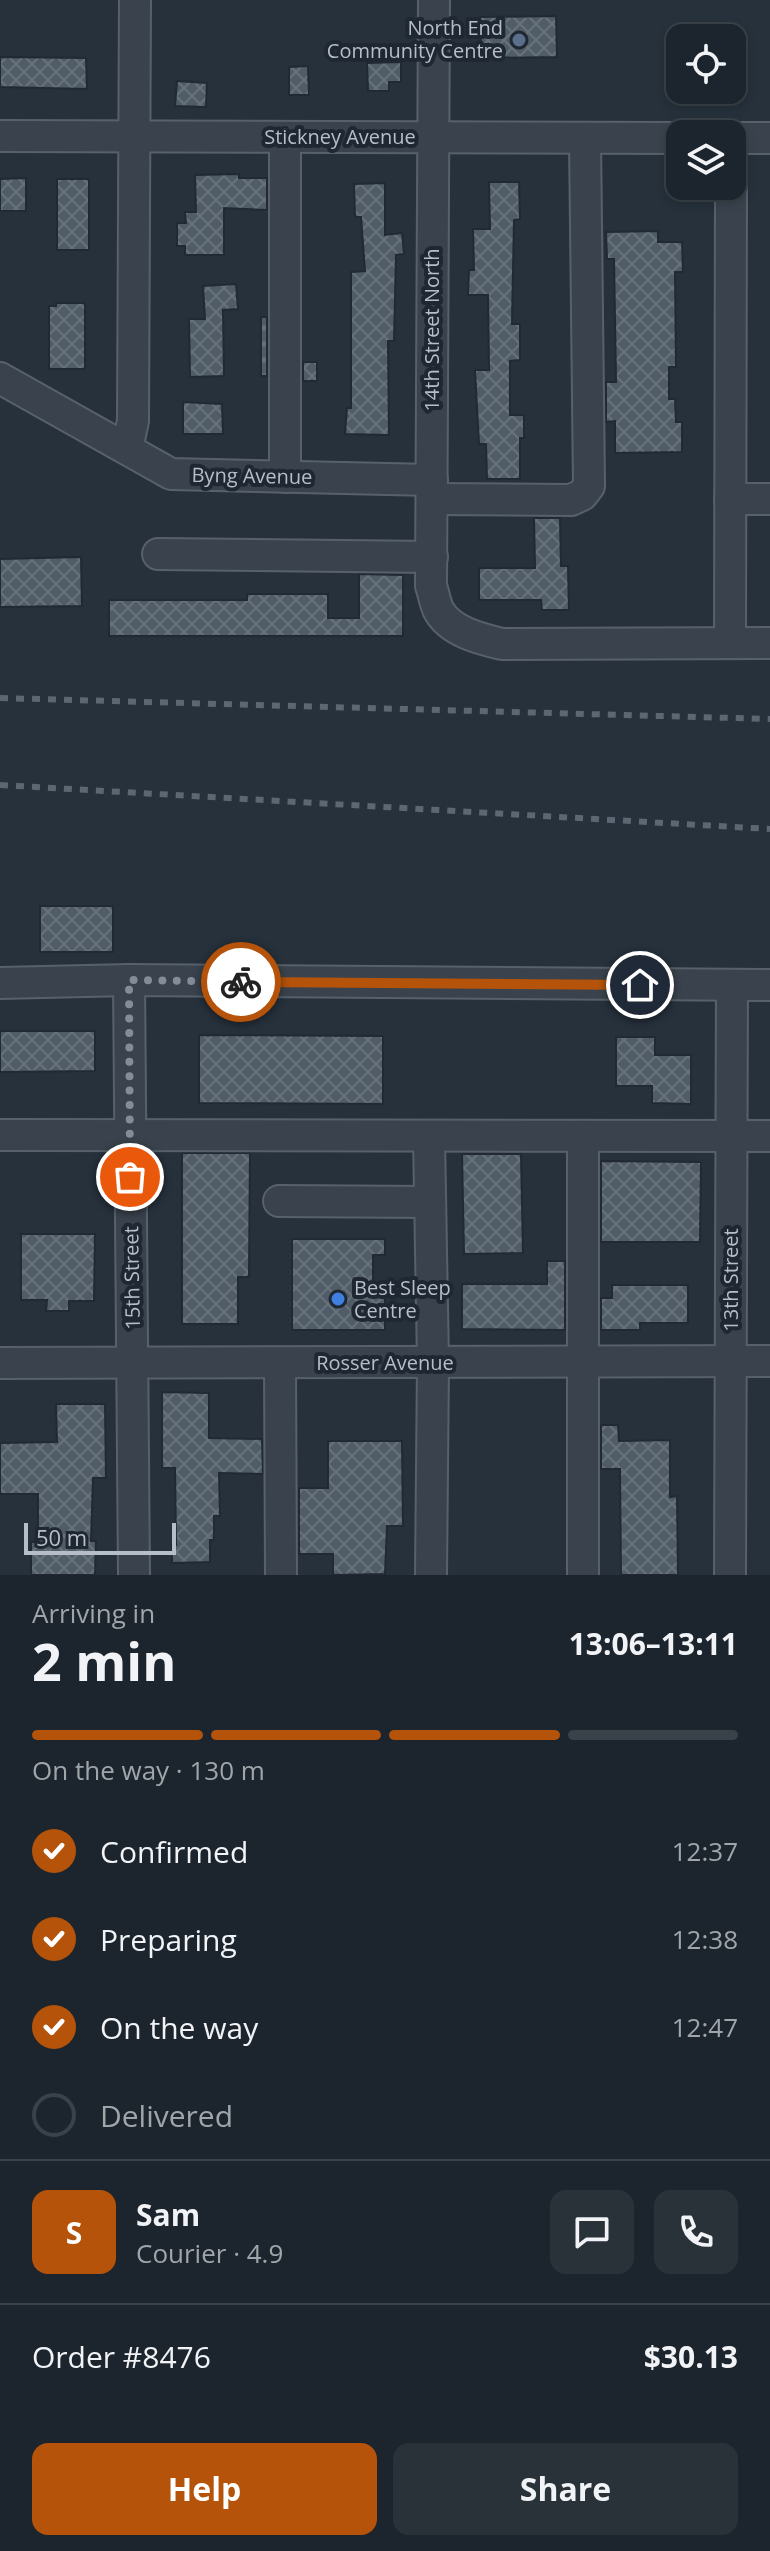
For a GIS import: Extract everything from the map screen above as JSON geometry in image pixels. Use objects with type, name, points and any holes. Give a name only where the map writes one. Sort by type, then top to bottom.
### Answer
[{"type":"street","points":[[127,449],[133,421],[135,0]]},
{"type":"street","name":"14th Street North","points":[[434,0],[431,586],[440,612],[455,627],[478,638],[502,644],[730,643]]},
{"type":"street","name":"Stickney Avenue","points":[[0,136],[666,138]]},
{"type":"street","points":[[285,138],[285,477]]},
{"type":"street","points":[[746,138],[770,138]]},
{"type":"street","name":"Byng Avenue","points":[[0,378],[171,474],[285,477],[571,500],[582,495],[589,486],[585,139]]},
{"type":"street","points":[[731,200],[730,643],[770,643]]},
{"type":"street","points":[[730,499],[770,499]]},
{"type":"street","points":[[158,554],[432,557]]},
{"type":"street","points":[[0,983],[129,980],[770,985]]},
{"type":"street","name":"15th Street","points":[[129,980],[134,1575]]},
{"type":"street","name":"13th Street","points":[[730,1575],[732,985]]},
{"type":"street","points":[[0,1135],[770,1136]]},
{"type":"street","points":[[429,1136],[433,1363],[431,1575]]},
{"type":"street","points":[[583,1136],[583,1575]]},
{"type":"street","points":[[279,1201],[429,1202]]},
{"type":"street","name":"Rosser Avenue","points":[[0,1363],[770,1361]]},
{"type":"street","points":[[280,1363],[281,1575]]},
{"type":"building","points":[[556,16],[557,57],[481,58],[480,17]]},
{"type":"building","points":[[0,57],[86,58],[87,89],[0,87]]},
{"type":"building","points":[[401,62],[401,82],[389,82],[389,91],[368,91],[367,63]]},
{"type":"building","points":[[308,66],[309,95],[289,95],[289,67]]},
{"type":"building","points":[[177,81],[207,83],[206,107],[175,106]]},
{"type":"building","points":[[239,174],[239,178],[267,178],[267,210],[224,208],[224,255],[185,255],[185,246],[177,246],[177,223],[186,223],[185,212],[196,212],[195,175]]},
{"type":"building","points":[[26,178],[26,211],[0,211],[0,179]]},
{"type":"building","points":[[57,179],[89,179],[89,250],[57,250]]},
{"type":"building","points":[[489,182],[519,182],[520,219],[514,220],[512,324],[520,324],[520,360],[510,361],[510,415],[524,415],[524,438],[520,438],[520,479],[487,479],[486,444],[479,444],[475,370],[489,370],[488,295],[468,295],[469,270],[474,270],[473,229],[490,229]]},
{"type":"building","points":[[385,183],[385,235],[402,233],[404,254],[396,255],[394,341],[388,341],[389,435],[345,434],[347,408],[351,408],[351,272],[365,271],[361,217],[355,217],[354,184]]},
{"type":"building","points":[[658,231],[658,242],[682,242],[683,272],[675,272],[676,367],[669,367],[669,399],[675,399],[676,422],[682,422],[682,452],[615,453],[615,421],[606,422],[606,382],[616,382],[614,259],[607,259],[606,232]]},
{"type":"building","points":[[236,284],[238,309],[223,310],[224,376],[190,377],[189,319],[205,319],[203,286]]},
{"type":"building","points":[[56,303],[85,303],[85,369],[49,369],[49,306],[56,306]]},
{"type":"building","points":[[261,317],[267,317],[267,376],[261,376]]},
{"type":"building","points":[[303,362],[317,362],[317,381],[303,381]]},
{"type":"building","points":[[183,402],[222,404],[223,434],[183,434]]},
{"type":"building","points":[[534,518],[560,518],[561,566],[568,566],[569,610],[542,610],[541,600],[479,600],[479,568],[535,568]]},
{"type":"building","points":[[81,557],[82,606],[0,607],[0,559]]},
{"type":"building","points":[[359,574],[403,575],[403,636],[109,636],[109,600],[247,600],[247,594],[328,594],[328,618],[359,618]]},
{"type":"building","points":[[40,906],[113,906],[113,952],[40,952]]},
{"type":"building","points":[[0,1031],[95,1031],[95,1071],[0,1072]]},
{"type":"building","points":[[199,1035],[383,1036],[383,1104],[199,1103]]},
{"type":"building","points":[[616,1037],[655,1037],[655,1055],[691,1055],[691,1104],[652,1103],[652,1086],[616,1086]]},
{"type":"building","points":[[182,1153],[250,1153],[249,1277],[238,1277],[238,1324],[182,1324]]},
{"type":"building","points":[[462,1154],[521,1154],[523,1253],[464,1254]]},
{"type":"building","points":[[601,1161],[701,1162],[700,1242],[601,1242]]},
{"type":"building","points":[[21,1234],[95,1234],[94,1301],[69,1301],[69,1311],[46,1311],[47,1300],[21,1300]]},
{"type":"building","points":[[292,1239],[385,1239],[385,1255],[373,1255],[373,1283],[385,1283],[385,1330],[292,1330]]},
{"type":"building","points":[[547,1261],[565,1261],[565,1330],[462,1329],[462,1284],[547,1284]]},
{"type":"building","points":[[612,1285],[688,1285],[688,1323],[640,1323],[640,1330],[601,1330],[601,1298],[612,1298]]},
{"type":"building","points":[[162,1392],[209,1393],[209,1438],[262,1439],[263,1474],[219,1473],[220,1516],[214,1516],[210,1562],[172,1563],[172,1545],[176,1545],[175,1468],[162,1468]]},
{"type":"building","points":[[56,1404],[105,1404],[106,1478],[93,1478],[91,1541],[96,1541],[95,1575],[31,1575],[31,1542],[38,1542],[38,1494],[0,1494],[0,1443],[57,1442]]},
{"type":"building","points":[[601,1425],[618,1425],[619,1441],[670,1440],[670,1497],[677,1496],[678,1575],[621,1575],[620,1469],[601,1469]]},
{"type":"building","points":[[328,1441],[402,1441],[403,1526],[387,1526],[385,1574],[333,1575],[333,1554],[299,1554],[299,1488],[328,1488]]},
{"type":"railway","points":[[0,698],[770,719]]},
{"type":"railway","points":[[0,785],[770,829]]},
{"type":"way so far","points":[[130,1177],[129,980],[241,982]]},
{"type":"place","name":"North End Community Centre","points":[[519,40]]},
{"type":"place","name":"Best Sleep Centre","points":[[338,1299]]},
{"type":"route","points":[[241,982],[640,985]]}]
